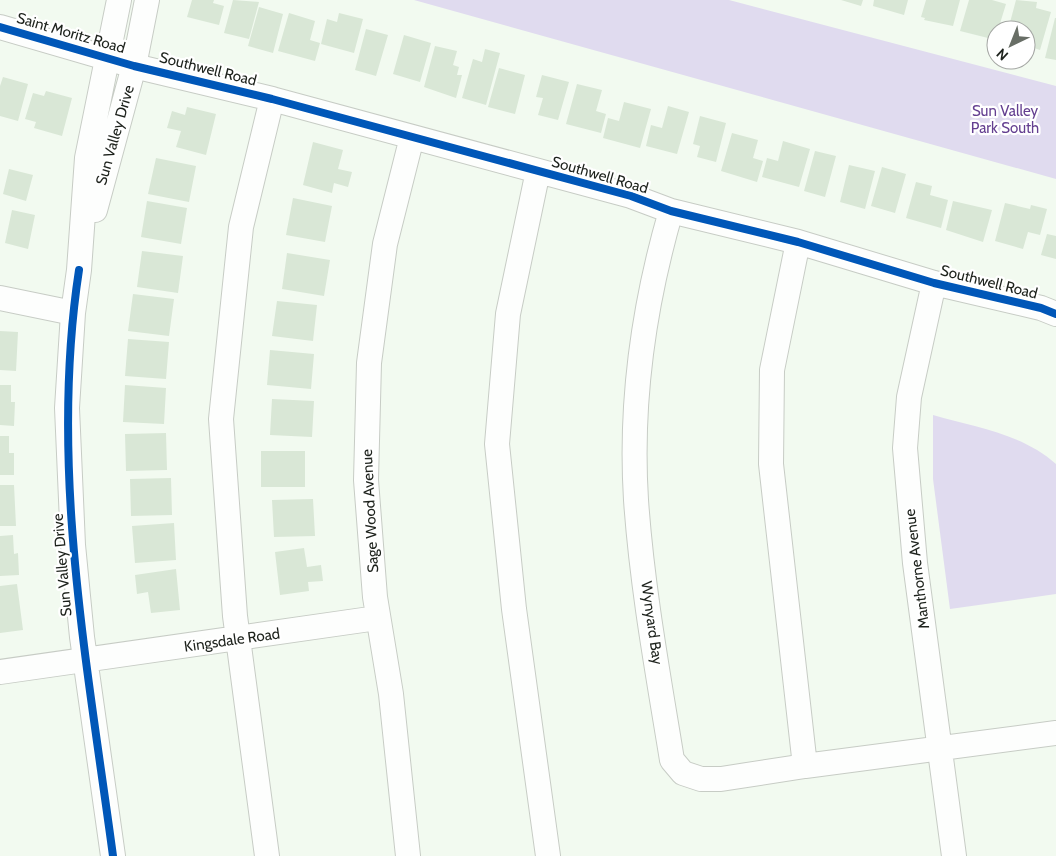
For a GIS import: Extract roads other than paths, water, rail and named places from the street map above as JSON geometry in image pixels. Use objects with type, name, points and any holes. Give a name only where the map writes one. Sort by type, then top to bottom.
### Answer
[{"type":"street","name":"Sun Valley Drive","points":[[113,856],[85,660],[73,545],[67,408],[72,313],[79,270],[87,158],[119,0]]},
{"type":"street","name":"Sun Valley Drive","points":[[79,270],[134,66],[146,0]]},
{"type":"street","name":"Saint Moritz Road","points":[[0,27],[134,66]]},
{"type":"street","name":"Southwell Road","points":[[134,66],[272,99],[632,196],[671,211],[798,242],[934,283],[1041,308],[1056,314]]},
{"type":"street","points":[[267,856],[238,640],[221,419],[241,227],[272,99]]},
{"type":"street","name":"Sage Wood Avenue","points":[[408,856],[391,694],[377,618],[366,480],[370,362],[385,244],[412,137]]},
{"type":"street","points":[[538,171],[508,314],[497,444],[514,609],[548,856]]},
{"type":"street","name":"Wynyard Bay","points":[[671,211],[646,317],[636,415],[636,500],[647,591],[672,760],[683,773],[701,779],[721,779],[940,749]]},
{"type":"street","points":[[798,242],[772,370],[772,464],[805,766]]},
{"type":"street","name":"Manthorne Avenue","points":[[934,283],[909,397],[905,448],[915,563],[954,856]]},
{"type":"street","points":[[0,298],[72,313]]},
{"type":"street","name":"Kingsdale Road","points":[[0,672],[238,640],[377,618]]},
{"type":"street","points":[[940,749],[1056,733]]},
{"type":"park label","name":"Sun Valley Park South","points":[[1005,120]]}]
